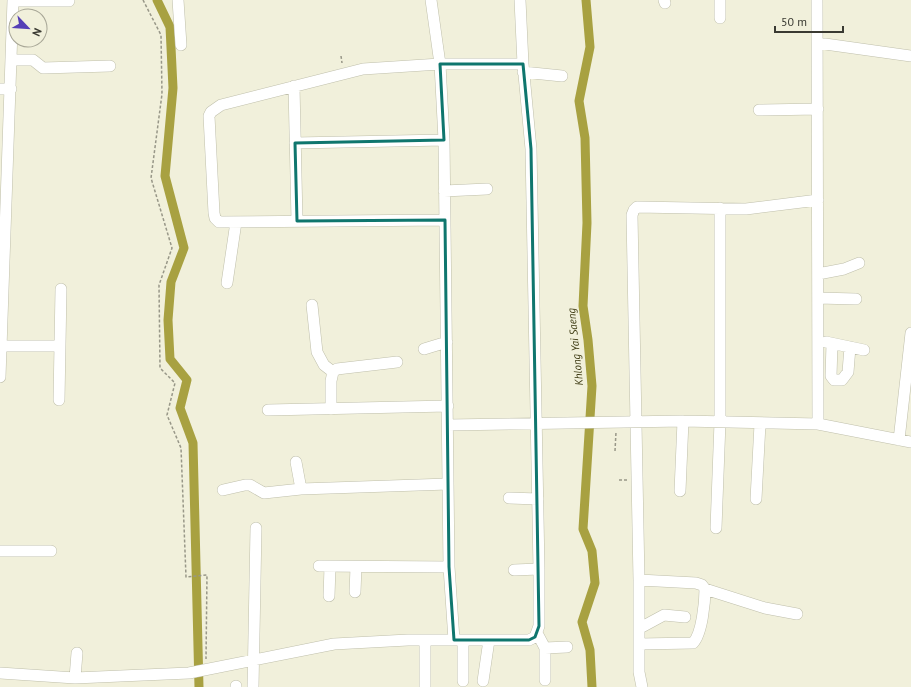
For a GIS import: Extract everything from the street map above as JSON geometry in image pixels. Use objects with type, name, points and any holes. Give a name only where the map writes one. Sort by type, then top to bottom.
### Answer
[{"type":"street","points":[[178,0],[181,45]]},
{"type":"street","points":[[431,0],[440,64],[444,140],[449,568],[463,681]]},
{"type":"street","points":[[0,673],[75,678],[90,682],[206,671],[254,659],[334,644],[425,640],[530,640],[537,634],[539,626],[539,569],[531,149],[523,68],[520,0]]},
{"type":"street","points":[[720,0],[720,18]]},
{"type":"street","points":[[818,0],[818,424]]},
{"type":"street","points":[[0,376],[2,346],[5,89],[12,60],[13,1],[69,1]]},
{"type":"street","points":[[818,43],[911,56]]},
{"type":"street","points":[[12,60],[33,60],[43,68],[110,66]]},
{"type":"street","points":[[445,220],[219,222],[215,218],[209,116],[211,112],[221,105],[362,69],[440,64],[523,68],[562,76]]},
{"type":"street","points":[[294,86],[297,221]]},
{"type":"street","points":[[759,110],[818,108]]},
{"type":"street","points":[[295,143],[444,140]]},
{"type":"street","points":[[444,190],[487,190]]},
{"type":"street","points":[[642,687],[639,672],[640,628],[632,215],[637,207],[746,209],[818,200]]},
{"type":"street","points":[[716,528],[720,422],[720,208]]},
{"type":"street","points":[[227,283],[236,222]]},
{"type":"street","points":[[818,274],[844,269],[859,263]]},
{"type":"street","points":[[59,400],[61,289]]},
{"type":"street","points":[[818,298],[856,299]]},
{"type":"street","points":[[312,305],[317,352],[324,365],[333,372]]},
{"type":"street","points":[[899,440],[908,392],[911,334]]},
{"type":"street","points":[[818,341],[864,350]]},
{"type":"street","points":[[424,349],[447,342]]},
{"type":"street","points":[[832,344],[831,376],[834,380],[842,380],[848,372],[850,347]]},
{"type":"street","points":[[2,346],[60,346]]},
{"type":"street","points":[[331,409],[331,381],[333,372],[337,369],[397,362]]},
{"type":"street","points":[[268,410],[448,406]]},
{"type":"street","points":[[448,425],[683,421],[760,424],[818,424],[911,442]]},
{"type":"street","points":[[680,491],[683,421]]},
{"type":"street","points":[[756,499],[760,424]]},
{"type":"street","points":[[296,462],[301,489]]},
{"type":"street","points":[[223,490],[245,485],[250,485],[264,493],[301,489],[448,484]]},
{"type":"street","points":[[509,498],[538,498]]},
{"type":"street","points":[[253,687],[256,528]]},
{"type":"street","points":[[0,550],[51,550]]},
{"type":"street","points":[[329,596],[324,566],[449,568]]},
{"type":"street","points":[[355,592],[356,567]]},
{"type":"street","points":[[514,570],[539,569]]},
{"type":"street","points":[[639,580],[696,583],[702,585],[705,589],[765,608],[797,614]]},
{"type":"street","points":[[640,644],[693,643],[697,639],[699,632],[705,589]]},
{"type":"street","points":[[640,628],[664,615],[684,617]]},
{"type":"street","points":[[537,634],[545,648],[545,680]]},
{"type":"street","points":[[425,640],[425,687]]},
{"type":"street","points":[[483,681],[489,640]]},
{"type":"street","points":[[545,648],[568,647]]},
{"type":"street","points":[[75,678],[77,653]]},
{"type":"path","points":[[143,0],[161,35],[162,94],[151,178],[172,248],[159,285],[160,368],[175,383],[167,415],[182,448],[186,577],[208,575],[206,671]]},
{"type":"path","points":[[615,451],[616,422]]},
{"type":"highlighted area","points":[[440,64],[523,64],[531,149],[539,626],[535,637],[529,640],[454,640],[449,567],[445,220],[297,221],[295,143],[444,140]]},
{"type":"waterway","points":[[157,0],[170,27],[173,88],[165,176],[184,248],[171,282],[168,320],[170,359],[187,380],[180,408],[193,443],[199,687]]},
{"type":"waterway","name":"Khlong Yai Saeng","points":[[586,0],[590,47],[579,101],[585,138],[587,223],[583,306],[592,386],[583,529],[592,551],[595,583],[582,622],[590,650],[592,687]]}]
